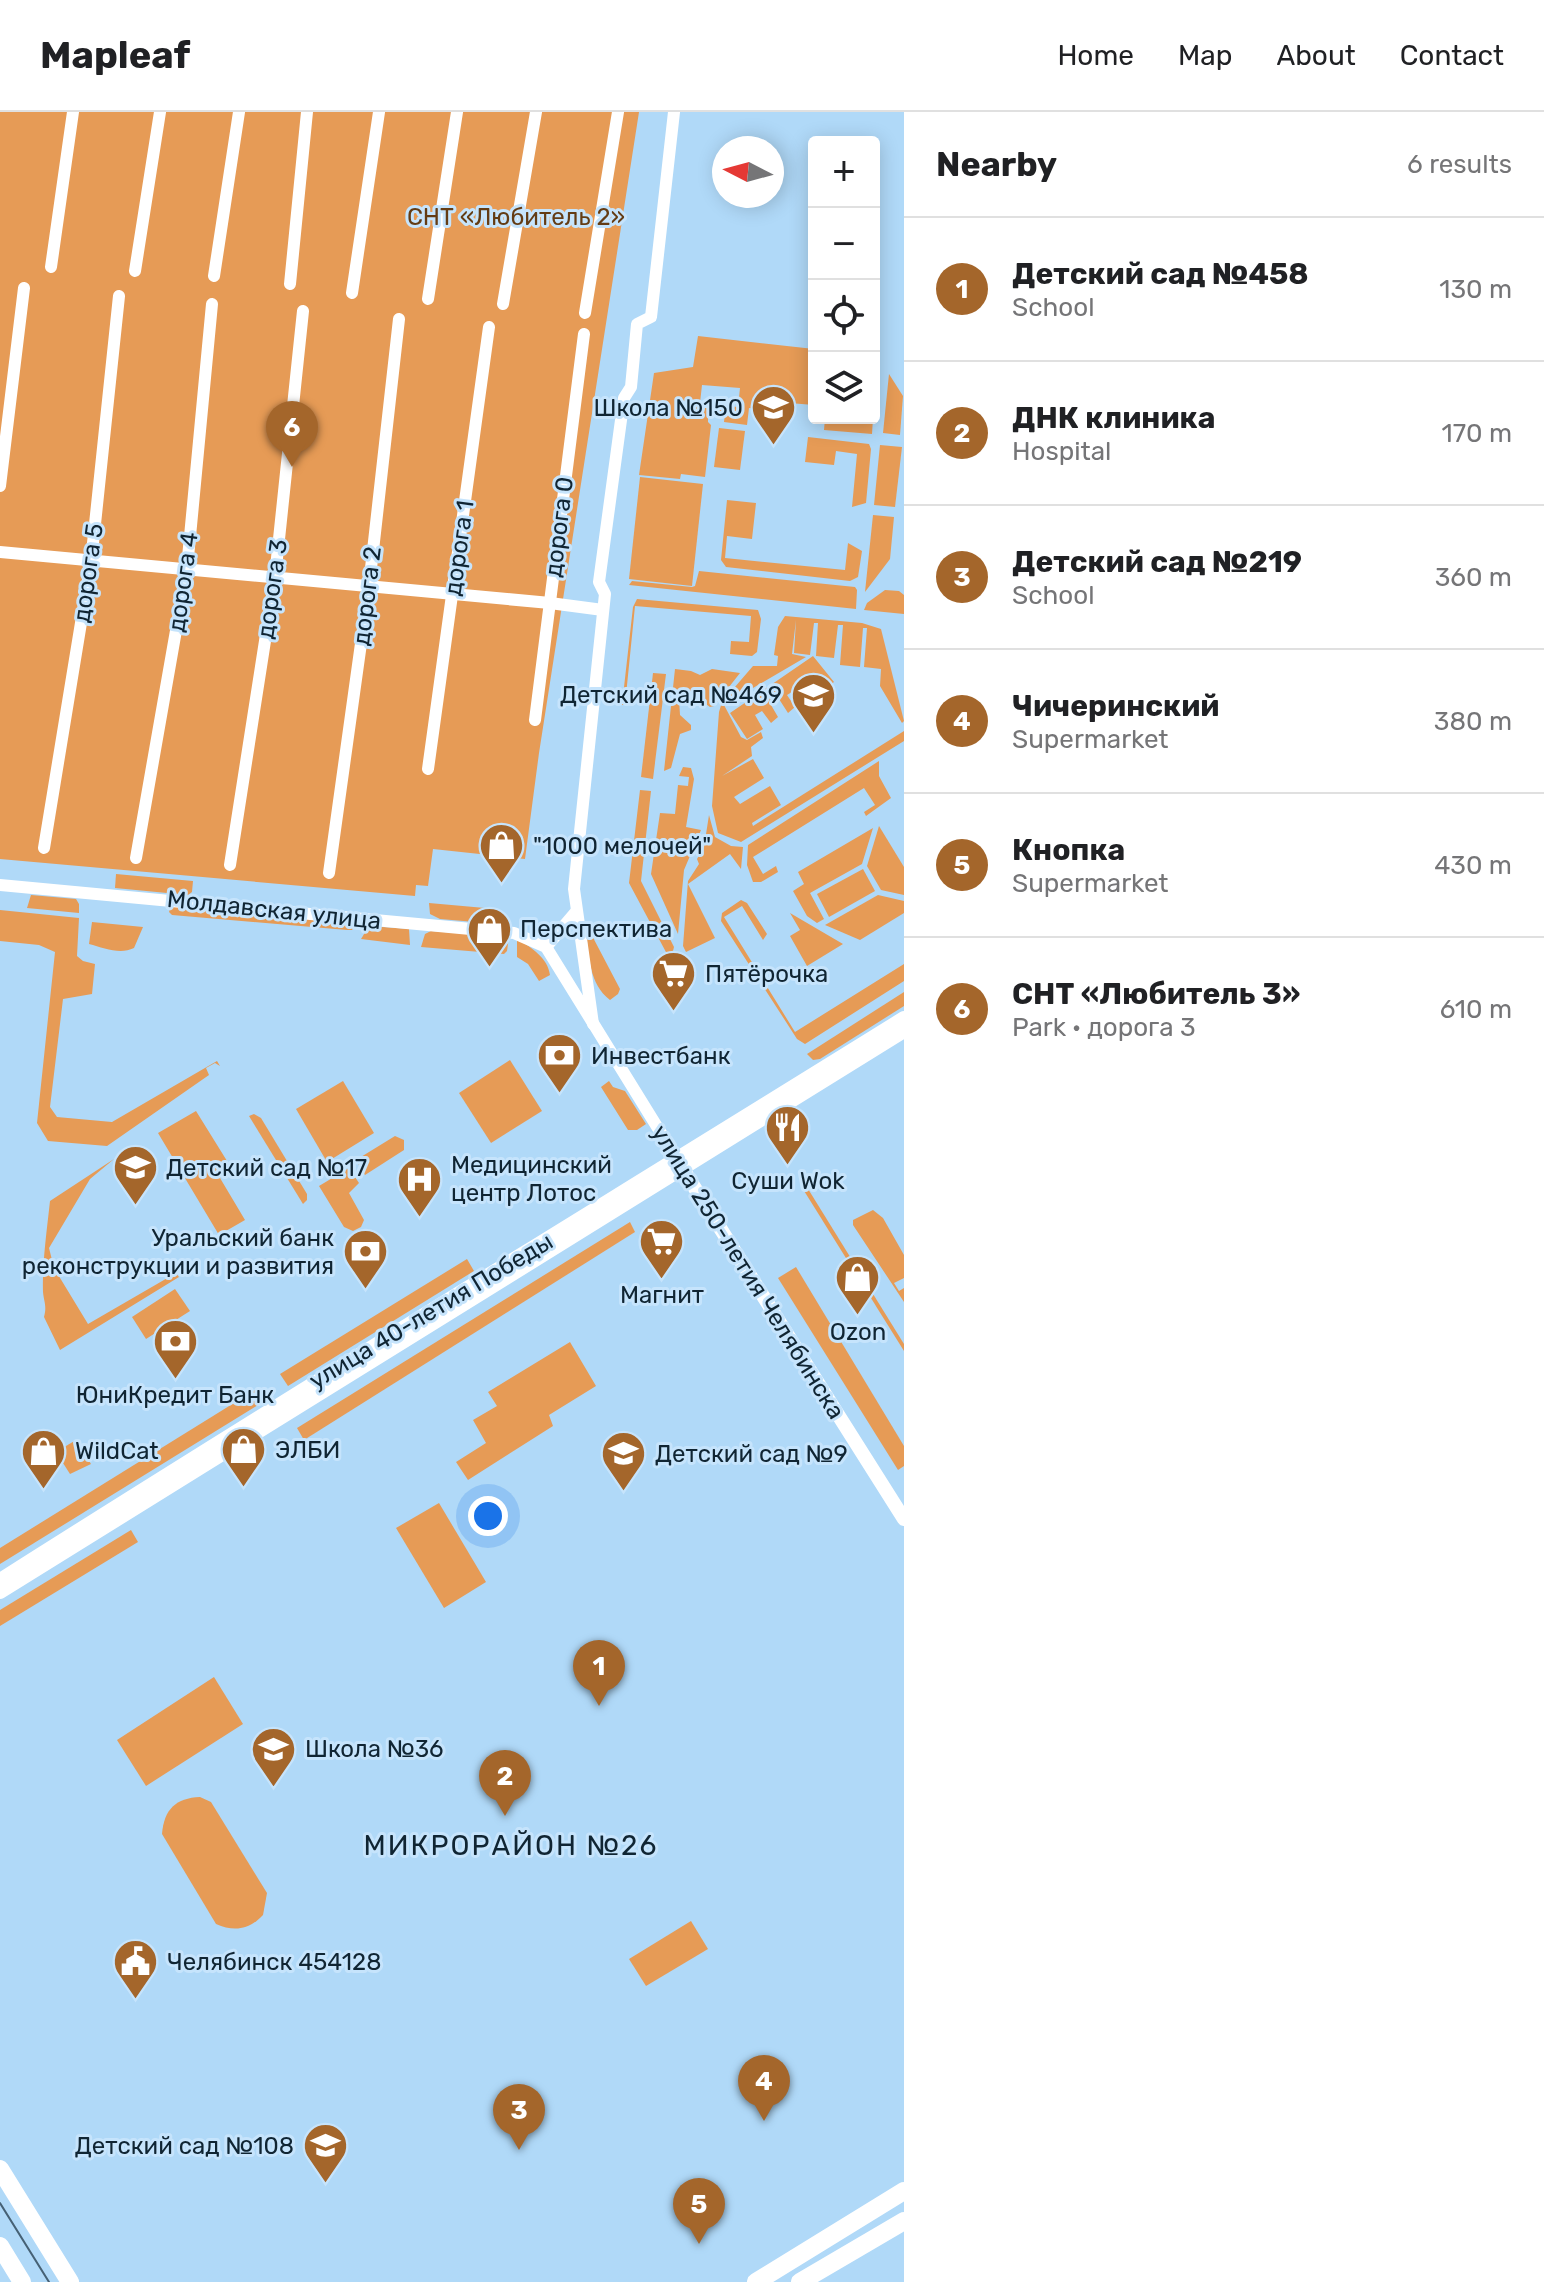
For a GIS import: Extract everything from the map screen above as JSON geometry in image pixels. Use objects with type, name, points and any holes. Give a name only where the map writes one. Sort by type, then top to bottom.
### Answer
[{"type":"main road","points":[[0,2169],[70,2282]]},
{"type":"main road","points":[[756,2282],[904,2191]]},
{"type":"main road","points":[[800,2282],[904,2221]]},
{"type":"main road","points":[[0,2246],[22,2282]]},
{"type":"street","points":[[51,267],[73,112]]},
{"type":"street","points":[[135,271],[160,112]]},
{"type":"street","points":[[214,276],[239,112]]},
{"type":"street","points":[[290,284],[307,112]]},
{"type":"street","points":[[352,293],[379,112]]},
{"type":"street","points":[[428,299],[457,112]]},
{"type":"street","points":[[503,304],[536,112]]},
{"type":"street","points":[[585,313],[618,112]]},
{"type":"street","name":"улица 250-летия Челябинска","points":[[593,1024],[574,889],[605,594],[599,582],[624,398],[631,387],[637,324],[651,317],[674,112]]},
{"type":"street","points":[[0,486],[24,288]]},
{"type":"street","name":"дорога 5","points":[[44,848],[91,562],[119,296]]},
{"type":"street","name":"дорога 4","points":[[136,858],[187,568],[212,304]]},
{"type":"street","name":"дорога 3","points":[[230,865],[275,577],[303,311]]},
{"type":"street","name":"дорога 2","points":[[329,873],[369,586],[399,319]]},
{"type":"street","name":"дорога 1","points":[[428,769],[489,327]]},
{"type":"street","name":"дорога 0","points":[[535,720],[584,334]]},
{"type":"street","points":[[0,552],[453,593],[603,610]]},
{"type":"street","name":"Молдавская улица","points":[[0,885],[514,933],[546,947]]},
{"type":"street","points":[[546,947],[575,913]]},
{"type":"street","name":"улица 250-летия Челябинска","points":[[546,947],[904,1519]]},
{"type":"street","name":"улица 40-летия Победы","points":[[0,1580],[497,1278],[680,1164],[904,1018]]},
{"type":"street","name":"улица 40-летия Победы","points":[[680,1164],[904,1031]]},
{"type":"street","name":"улица 40-летия Победы","points":[[0,1592],[255,1425]]},
{"type":"green space","name":"СНТ «Любитель 2»","points":[[0,112],[639,112],[525,859],[433,849],[428,886],[416,885],[415,896],[0,859]]},
{"type":"green space","points":[[698,336],[808,348],[808,405],[789,403],[788,412],[749,408],[747,425],[724,422],[725,413],[713,409],[708,416],[711,425],[705,477],[681,474],[680,479],[639,475],[654,373],[693,367]],"holes":[[[702,385],[740,388],[738,407],[700,403]]]},
{"type":"green space","points":[[889,374],[903,396],[900,435],[883,433]]},
{"type":"green space","points":[[824,424],[873,424],[872,434],[824,430]]},
{"type":"green space","points":[[719,428],[745,431],[740,470],[714,467]]},
{"type":"green space","points":[[808,437],[869,444],[866,503],[852,507],[857,454],[836,451],[834,465],[805,462]]},
{"type":"green space","points":[[880,445],[902,447],[895,507],[874,505]]},
{"type":"green space","points":[[640,477],[703,484],[692,586],[629,579]]},
{"type":"green space","points":[[727,500],[756,503],[752,539],[727,536],[725,558],[845,570],[848,543],[862,551],[858,577],[850,581],[726,567],[721,560]]},
{"type":"green space","points":[[873,515],[894,517],[890,559],[865,592]]},
{"type":"green space","points":[[699,571],[855,587],[856,609],[629,585],[632,581],[692,587]]},
{"type":"green space","points":[[885,590],[899,591],[904,595],[904,614],[864,610],[867,603]]},
{"type":"green space","points":[[637,599],[758,610],[761,619],[757,652],[752,656],[730,654],[731,641],[749,642],[751,616],[635,606],[625,705],[622,705],[633,607]]},
{"type":"green space","points":[[785,616],[862,623],[881,629],[904,721],[902,723],[880,686],[881,669],[864,667],[867,628],[863,628],[860,667],[840,665],[843,625],[838,625],[834,658],[816,656],[818,623],[814,623],[810,655],[794,653],[796,620],[792,654],[806,657],[724,705],[741,737],[747,740],[761,732],[763,738],[751,747],[752,756],[722,776],[753,759],[764,778],[734,797],[740,804],[770,786],[781,805],[752,823],[753,826],[904,731],[904,741],[741,842],[718,833],[712,806],[719,712],[722,702],[753,666],[777,666],[778,656],[774,655],[778,627]]},
{"type":"green space","points":[[813,656],[834,682],[824,689],[815,677],[804,685],[811,696],[805,700],[797,689],[787,695],[795,707],[788,713],[779,699],[771,705],[778,717],[771,723],[762,711],[755,715],[763,729],[747,739],[730,713]]},
{"type":"green space","points":[[675,669],[700,675],[712,669],[740,673],[714,706],[679,699],[680,715],[691,725],[691,730],[680,734],[671,768],[664,771]]},
{"type":"green space","points":[[653,673],[666,674],[653,779],[641,777]]},
{"type":"green space","points":[[879,761],[879,776],[891,798],[866,816],[864,812],[875,805],[864,788],[753,857],[763,874],[776,866],[778,872],[761,882],[753,882],[747,865],[748,845]]},
{"type":"green space","points":[[683,767],[691,768],[694,779],[686,827],[701,830],[684,870],[678,934],[651,874],[660,813],[675,814],[678,785],[688,786],[689,777],[679,776]]},
{"type":"green space","points":[[640,790],[651,791],[641,881],[674,947],[667,954],[629,883]]},
{"type":"green space","points":[[709,815],[715,837],[731,846],[743,847],[741,869],[730,854],[688,884],[715,938],[686,952],[683,946],[688,881],[699,864],[697,859],[704,847]]},
{"type":"green space","points":[[879,826],[904,867],[904,895],[881,890],[867,866]]},
{"type":"green space","points":[[873,828],[862,864],[810,893],[824,919],[817,923],[807,916],[793,891],[804,884],[798,872]]},
{"type":"green space","points":[[863,869],[875,891],[829,917],[817,894]]},
{"type":"green space","points":[[116,874],[193,881],[192,892],[188,895],[115,888]]},
{"type":"green space","points":[[31,895],[76,899],[79,913],[27,908]]},
{"type":"green space","points":[[878,895],[904,901],[904,913],[860,940],[825,925]]},
{"type":"green space","points":[[741,900],[747,903],[767,934],[763,940],[742,906],[724,917],[795,1032],[904,964],[904,981],[805,1044],[797,1039],[721,921],[722,913]]},
{"type":"green space","points":[[429,903],[485,908],[485,914],[476,914],[475,922],[440,919],[430,914]]},
{"type":"green space","points":[[171,905],[356,923],[352,930],[347,930],[172,915],[169,912]]},
{"type":"green space","points":[[0,910],[79,918],[77,956],[95,964],[92,994],[63,999],[50,1107],[57,1117],[112,1122],[217,1061],[220,1066],[215,1063],[206,1068],[209,1075],[107,1146],[48,1141],[37,1123],[55,952],[39,945],[0,941]]},
{"type":"green space","points":[[790,913],[843,944],[807,966],[790,936],[800,930]]},
{"type":"green space","points":[[92,922],[143,927],[134,948],[118,951],[89,944]]},
{"type":"green space","points":[[369,926],[409,929],[410,945],[361,939]]},
{"type":"green space","points":[[588,928],[620,989],[610,1000],[598,986],[591,969]]},
{"type":"green space","points":[[431,931],[509,937],[507,951],[504,954],[421,947],[425,934]]},
{"type":"green space","points":[[517,939],[542,958],[550,975],[539,981],[528,964],[517,957]]},
{"type":"green space","points":[[904,992],[904,1006],[820,1059],[813,1060],[807,1054]]},
{"type":"green space","points":[[510,1060],[542,1111],[491,1143],[459,1093]]},
{"type":"green space","points":[[343,1081],[374,1133],[327,1162],[296,1109]]},
{"type":"green space","points":[[609,1081],[613,1087],[625,1091],[646,1124],[637,1130],[628,1130],[601,1087]]},
{"type":"green space","points":[[196,1111],[232,1169],[220,1178],[245,1220],[219,1235],[158,1133]]},
{"type":"green space","points":[[254,1114],[261,1118],[307,1194],[303,1204],[249,1116]]},
{"type":"green space","points":[[395,1136],[404,1140],[404,1150],[365,1175],[356,1160]]},
{"type":"green space","points":[[114,1159],[90,1179],[49,1248],[54,1268],[88,1324],[176,1273],[179,1277],[60,1350],[44,1317],[43,1270],[50,1201]]},
{"type":"green space","points":[[349,1168],[359,1183],[349,1193],[364,1220],[361,1227],[353,1231],[344,1227],[319,1186]]},
{"type":"green space","points":[[805,1184],[904,1344],[904,1351],[801,1186]]},
{"type":"green space","points":[[873,1210],[883,1218],[904,1255],[904,1278],[894,1283],[899,1291],[904,1288],[904,1302],[853,1225],[853,1220]]},
{"type":"green space","points":[[630,1222],[635,1232],[304,1440],[297,1428]]},
{"type":"green space","points":[[467,1259],[474,1271],[288,1386],[280,1374]]},
{"type":"green space","points":[[796,1267],[904,1446],[904,1466],[898,1470],[778,1278]]},
{"type":"green space","points":[[175,1289],[190,1311],[146,1339],[132,1317]]},
{"type":"green space","points":[[570,1342],[596,1386],[549,1415],[553,1426],[468,1480],[456,1462],[486,1443],[473,1420],[497,1406],[488,1392]]},
{"type":"green space","points":[[255,1390],[263,1402],[0,1564],[0,1548]]},
{"type":"green space","points":[[76,1440],[91,1464],[70,1474],[56,1452]]},
{"type":"green space","points":[[439,1503],[486,1582],[444,1608],[396,1528]]},
{"type":"green space","points":[[131,1530],[138,1542],[0,1626],[0,1610]]},
{"type":"green space","points":[[214,1677],[243,1724],[146,1786],[117,1740]]},
{"type":"green space","points":[[200,1797],[211,1802],[267,1893],[263,1915],[247,1927],[235,1929],[216,1924],[162,1834],[165,1818],[173,1806]]},
{"type":"green space","points":[[691,1921],[708,1949],[646,1986],[629,1959]]},
{"type":"tram line","points":[[0,2203],[49,2282]]},
{"type":"place","name":"Школа №150","points":[[774,447]]},
{"type":"place","name":"СНТ «Любитель 3»","points":[[292,467]]},
{"type":"place","name":"Детский сад №469","points":[[813,734]]},
{"type":"place","name":"\"1000 мелочей\"","points":[[502,885]]},
{"type":"place","name":"Перспектива","points":[[489,968]]},
{"type":"place","name":"Пятёрочка","points":[[674,1013]]},
{"type":"place","name":"Инвестбанк","points":[[560,1095]]},
{"type":"place","name":"Суши Wok","points":[[788,1166]]},
{"type":"place","name":"Детский сад №17","points":[[135,1207]]},
{"type":"place","name":"Медицинский центр Лотос","points":[[420,1218]]},
{"type":"place","name":"Магнит","points":[[662,1280]]},
{"type":"place","name":"Уральский банк реконструкции и развития","points":[[365,1291]]},
{"type":"place","name":"Ozon","points":[[858,1317]]},
{"type":"place","name":"ЮниКредит Банк","points":[[175,1380]]},
{"type":"place","name":"ЭЛБИ","points":[[244,1489]]},
{"type":"place","name":"WildCat","points":[[44,1490]]},
{"type":"place","name":"Детский сад №9","points":[[624,1493]]},
{"type":"place","name":"Детский сад №458","points":[[599,1706]]},
{"type":"place","name":"Школа №36","points":[[274,1788]]},
{"type":"place","name":"ДНК клиника","points":[[505,1816]]},
{"type":"place","name":"Челябинск 454128","points":[[136,2001]]},
{"type":"place","name":"Чичеринский","points":[[764,2121]]},
{"type":"place","name":"Детский сад №219","points":[[519,2150]]},
{"type":"place","name":"Детский сад №108","points":[[325,2185]]},
{"type":"place","name":"Кнопка","points":[[699,2244]]},
{"type":"district","name":"МИКРОРАЙОН №26","points":[[511,1845]]}]
